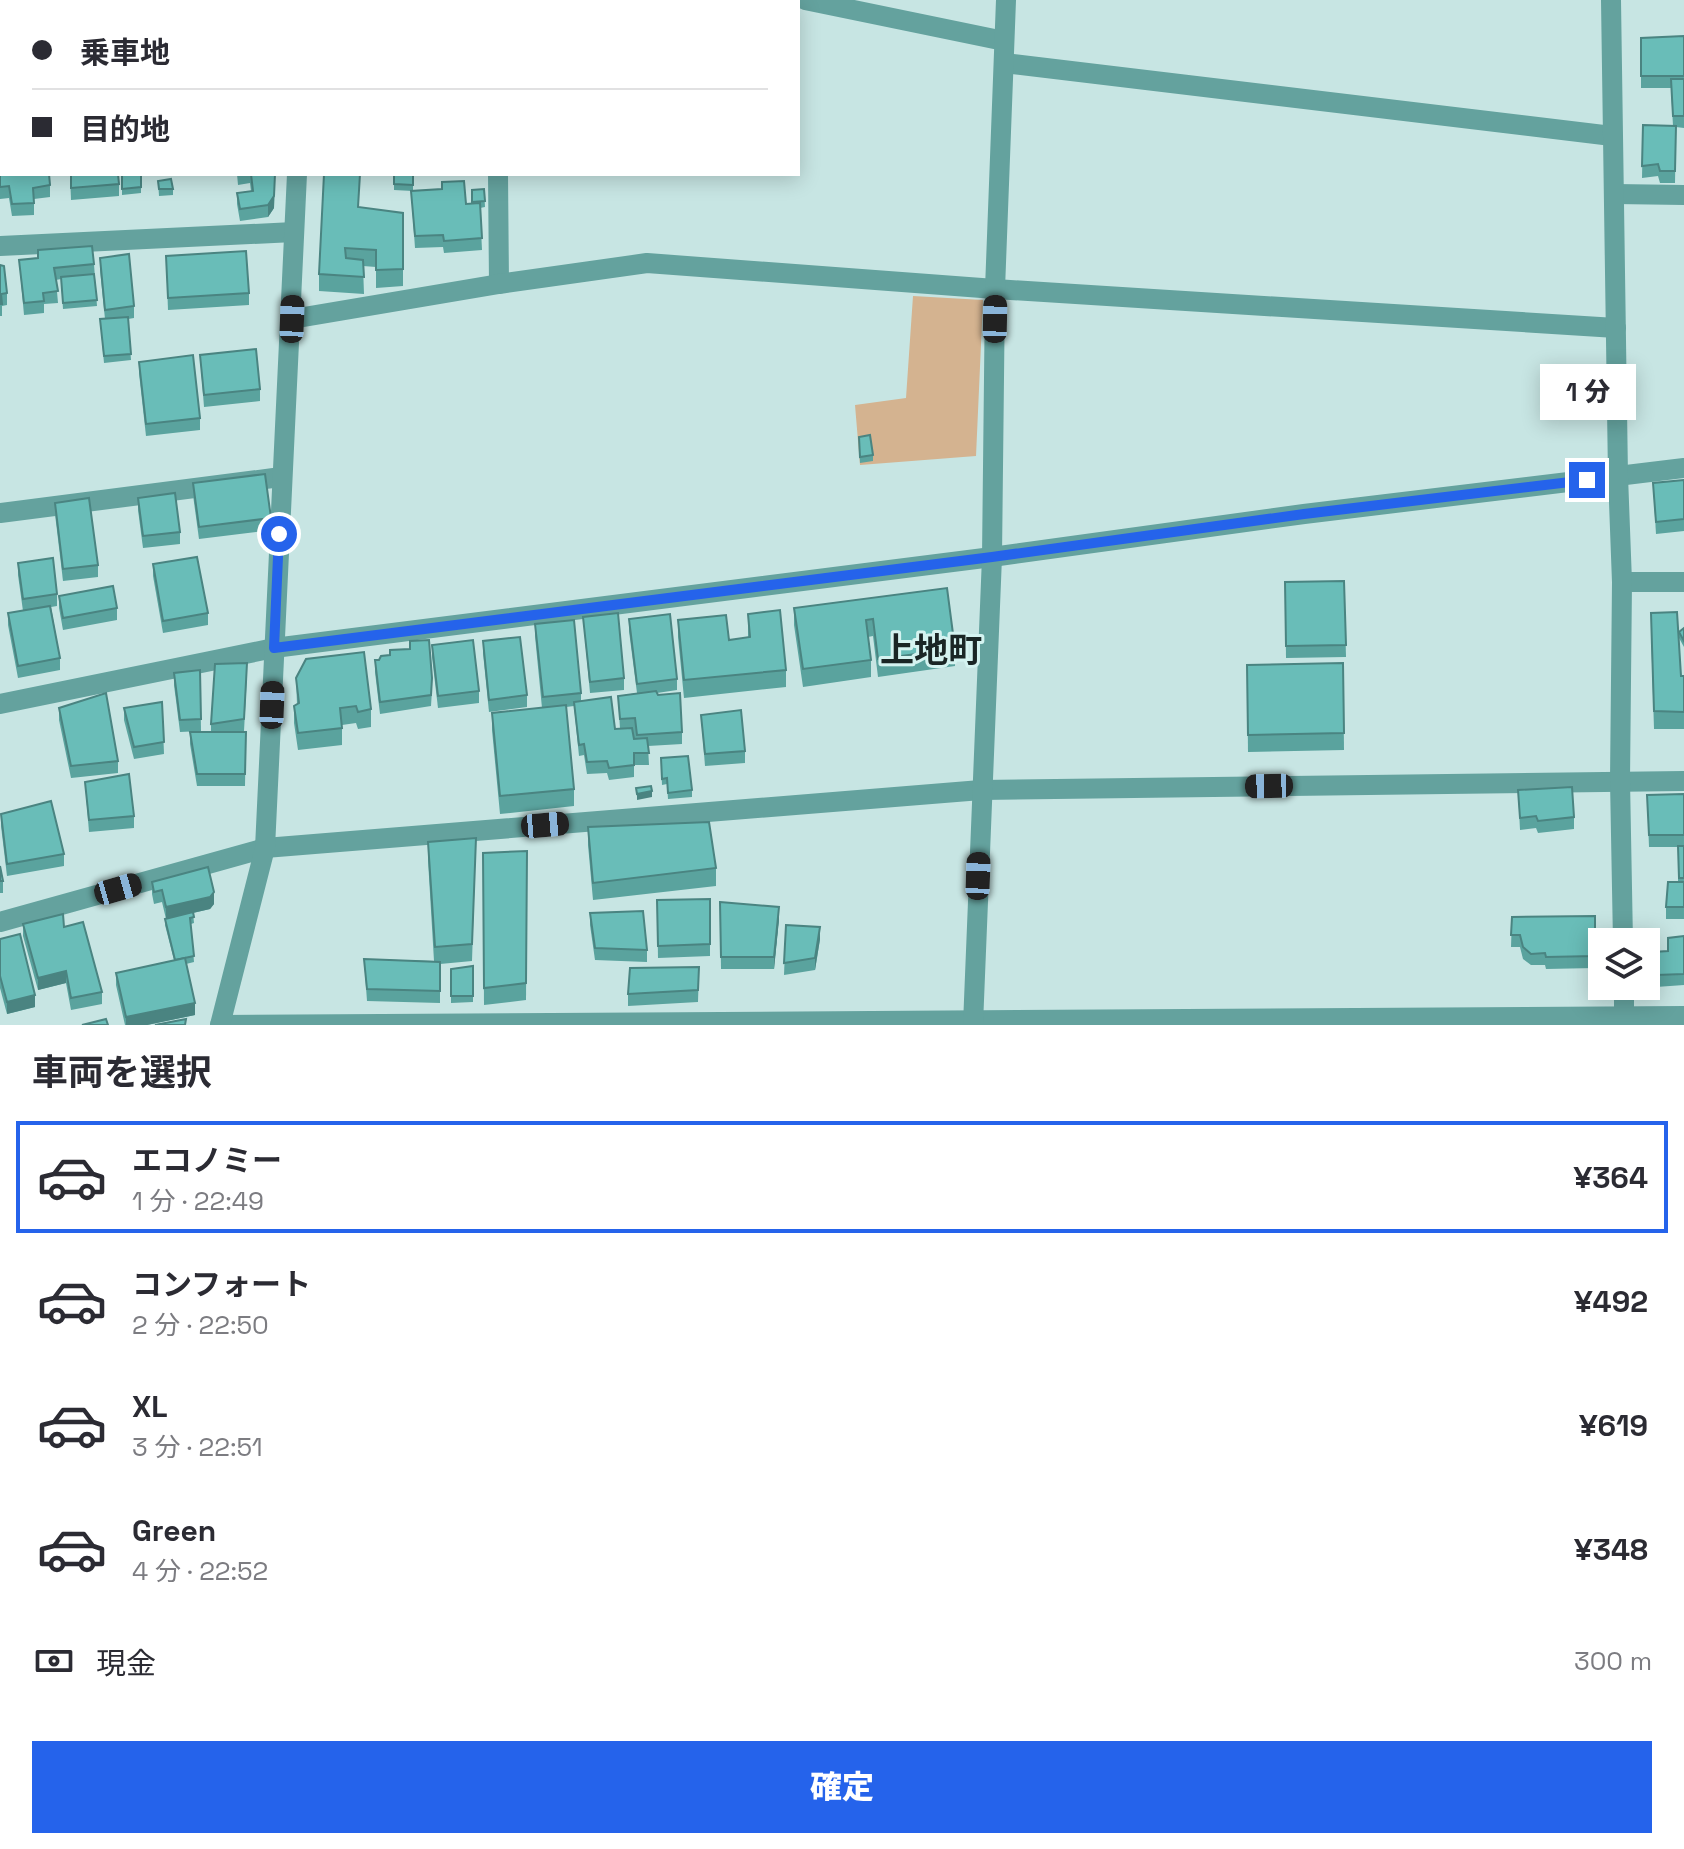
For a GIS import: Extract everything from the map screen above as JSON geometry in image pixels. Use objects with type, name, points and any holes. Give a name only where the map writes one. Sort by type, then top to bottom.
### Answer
[{"type":"street","points":[[805,0],[1004,41]]},
{"type":"street","points":[[973,1022],[992,557],[995,289],[1006,0]]},
{"type":"street","points":[[1611,0],[1622,582],[1620,780],[1623,928]]},
{"type":"street","points":[[1004,63],[1612,136]]},
{"type":"street","points":[[297,176],[265,848],[220,1025],[1624,1021],[1684,1016]]},
{"type":"street","points":[[498,176],[499,284]]},
{"type":"street","points":[[1615,194],[1684,195]]},
{"type":"street","points":[[0,246],[294,232]]},
{"type":"street","points":[[292,319],[647,263],[995,289],[1616,328]]},
{"type":"street","points":[[0,704],[274,648],[1304,514],[1684,468]]},
{"type":"street","points":[[0,513],[281,477]]},
{"type":"street","points":[[1622,582],[1684,582]]},
{"type":"street","points":[[0,922],[265,848],[981,790],[1684,781]]},
{"type":"street","points":[[1624,1000],[1624,1021]]},
{"type":"shaded area","points":[[913,296],[983,300],[976,456],[860,465],[855,405],[906,398]]},
{"type":"building","points":[[1684,36],[1684,76],[1641,76],[1641,38]]},
{"type":"building","points":[[1671,79],[1684,79],[1684,116],[1673,116]]},
{"type":"building","points":[[1643,125],[1676,126],[1675,171],[1660,171],[1658,164],[1642,166]]},
{"type":"building","points":[[0,176],[49,176],[50,185],[33,188],[34,203],[12,204],[9,186],[0,187]]},
{"type":"building","points":[[71,176],[118,176],[119,184],[71,188]]},
{"type":"building","points":[[122,176],[141,176],[141,187],[122,189]]},
{"type":"building","points":[[251,176],[275,176],[274,196],[268,205],[240,209],[237,193],[253,191]]},
{"type":"building","points":[[324,176],[360,176],[358,207],[403,213],[403,269],[376,270],[376,250],[345,248],[346,258],[363,260],[364,277],[319,274]]},
{"type":"building","points":[[394,176],[413,176],[413,185],[394,184]]},
{"type":"building","points":[[171,179],[173,189],[159,189],[158,181]]},
{"type":"building","points":[[464,181],[466,204],[480,203],[482,238],[444,241],[443,235],[415,236],[411,191],[442,189],[442,182]]},
{"type":"building","points":[[484,189],[485,201],[472,202],[472,190]]},
{"type":"building","points":[[92,246],[94,264],[54,268],[58,291],[43,293],[44,301],[24,303],[19,260],[38,258],[38,250]]},
{"type":"building","points":[[246,251],[249,293],[168,298],[166,256]]},
{"type":"building","points":[[129,254],[134,306],[105,310],[100,258]]},
{"type":"building","points":[[0,265],[4,266],[7,293],[1,294],[2,304],[0,304]]},
{"type":"building","points":[[94,274],[97,300],[63,303],[61,277]]},
{"type":"building","points":[[128,317],[131,354],[104,356],[100,319]]},
{"type":"building","points":[[256,349],[260,389],[204,395],[200,355]]},
{"type":"building","points":[[193,355],[200,418],[146,424],[139,362]]},
{"type":"building","points":[[870,435],[873,455],[860,457],[859,437]]},
{"type":"building","points":[[265,474],[271,518],[199,527],[193,483]]},
{"type":"building","points":[[1684,480],[1684,519],[1656,522],[1653,483]]},
{"type":"building","points":[[175,493],[180,532],[143,536],[138,498]]},
{"type":"building","points":[[89,498],[98,565],[63,569],[55,503]]},
{"type":"building","points":[[197,557],[208,613],[163,621],[153,564]]},
{"type":"building","points":[[53,558],[57,594],[23,599],[18,563]]},
{"type":"building","points":[[1344,581],[1346,645],[1286,646],[1285,582]]},
{"type":"building","points":[[113,586],[117,608],[63,618],[59,596]]},
{"type":"building","points":[[947,588],[955,649],[878,659],[873,619],[866,620],[871,660],[803,669],[794,608]]},
{"type":"building","points":[[50,606],[60,658],[18,666],[8,613]]},
{"type":"building","points":[[780,610],[786,670],[684,680],[678,620],[726,615],[729,640],[750,637],[748,614]]},
{"type":"building","points":[[1677,612],[1681,676],[1684,676],[1684,712],[1654,711],[1651,613]]},
{"type":"building","points":[[618,613],[624,678],[590,682],[583,617]]},
{"type":"building","points":[[670,614],[677,679],[637,684],[629,619]]},
{"type":"building","points":[[574,620],[581,693],[543,697],[535,624]]},
{"type":"building","points":[[520,637],[527,695],[489,700],[483,641]]},
{"type":"building","points":[[429,640],[431,695],[380,702],[375,660],[390,655],[390,650],[410,649],[410,641]]},
{"type":"building","points":[[473,640],[479,691],[438,696],[432,645]]},
{"type":"building","points":[[364,652],[371,709],[358,712],[356,706],[340,708],[342,728],[298,733],[294,706],[299,703],[296,678],[306,659]]},
{"type":"building","points":[[247,663],[244,719],[211,724],[215,664]]},
{"type":"building","points":[[1343,663],[1344,733],[1248,735],[1247,665]]},
{"type":"building","points":[[200,670],[201,719],[180,720],[174,673]]},
{"type":"building","points":[[656,691],[658,695],[680,693],[682,732],[637,735],[635,718],[620,719],[618,696]]},
{"type":"building","points":[[106,693],[118,761],[71,766],[59,708]]},
{"type":"building","points":[[611,697],[615,729],[632,728],[634,739],[647,738],[649,753],[634,753],[634,765],[609,768],[607,761],[587,762],[584,744],[579,745],[574,702]]},
{"type":"building","points":[[162,702],[164,742],[134,747],[124,708]]},
{"type":"building","points":[[566,705],[574,789],[500,796],[492,713]]},
{"type":"building","points":[[741,710],[745,751],[705,754],[701,715]]},
{"type":"building","points":[[190,732],[246,732],[245,774],[197,774]]},
{"type":"building","points":[[688,756],[692,790],[668,793],[667,778],[662,779],[661,758]]},
{"type":"building","points":[[129,774],[134,816],[89,820],[85,782]]},
{"type":"building","points":[[651,786],[652,791],[637,794],[636,788]]},
{"type":"building","points":[[1572,787],[1574,817],[1538,821],[1536,816],[1520,818],[1518,790]]},
{"type":"building","points":[[1684,794],[1684,835],[1649,835],[1647,795]]},
{"type":"building","points":[[51,801],[64,854],[7,864],[1,814]]},
{"type":"building","points":[[709,822],[716,868],[593,883],[588,827]]},
{"type":"building","points":[[476,838],[472,944],[435,947],[428,842]]},
{"type":"building","points":[[1678,846],[1684,846],[1684,878],[1679,878]]},
{"type":"building","points":[[527,851],[526,983],[484,988],[483,853]]},
{"type":"building","points":[[208,867],[214,892],[210,897],[166,907],[162,890],[154,892],[152,882]]},
{"type":"building","points":[[1668,882],[1684,882],[1684,907],[1666,907]]},
{"type":"building","points":[[710,899],[710,944],[658,946],[657,900]]},
{"type":"building","points":[[720,902],[779,907],[774,957],[721,957]]},
{"type":"building","points":[[643,911],[647,950],[595,948],[590,913]]},
{"type":"building","points":[[193,912],[194,917],[190,918],[194,956],[175,960],[165,919]]},
{"type":"building","points":[[63,914],[64,927],[83,922],[102,992],[71,998],[66,971],[38,978],[23,924]]},
{"type":"building","points":[[1595,916],[1595,928],[1588,928],[1588,956],[1546,957],[1545,953],[1531,954],[1523,947],[1520,935],[1511,935],[1512,917]]},
{"type":"building","points":[[786,925],[820,927],[815,958],[784,963]]},
{"type":"building","points":[[20,934],[35,995],[7,1002],[0,976],[0,939]]},
{"type":"building","points":[[1684,936],[1684,974],[1660,975],[1660,952],[1668,951],[1668,938]]},
{"type":"building","points":[[185,958],[195,1003],[126,1017],[116,973]]},
{"type":"building","points":[[364,959],[440,962],[440,991],[367,989]]},
{"type":"building","points":[[473,966],[473,996],[451,996],[451,969]]},
{"type":"building","points":[[699,967],[698,990],[628,994],[630,968]]},
{"type":"building","points":[[106,1019],[108,1025],[82,1025]]},
{"type":"building","points":[[186,1019],[185,1025],[155,1025]]},
{"type":"district","name":"上地町","points":[[931,650]]},
{"type":"route","points":[[279,534],[274,648],[1587,480]]}]
